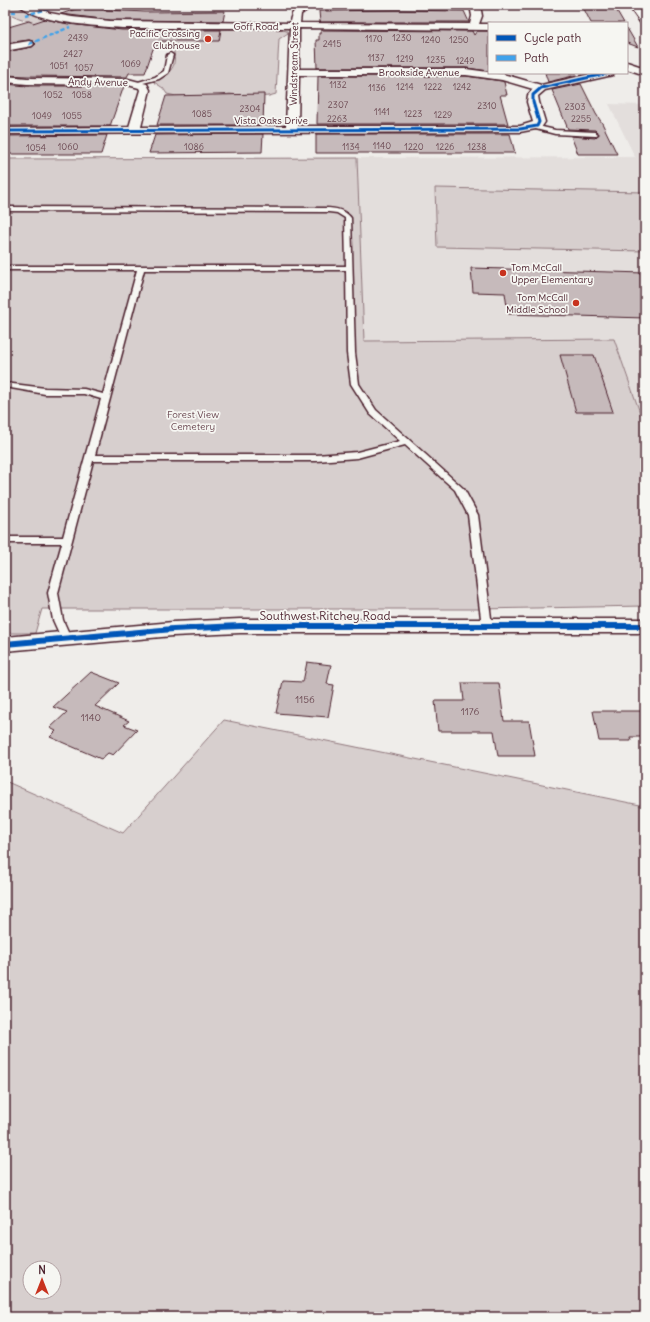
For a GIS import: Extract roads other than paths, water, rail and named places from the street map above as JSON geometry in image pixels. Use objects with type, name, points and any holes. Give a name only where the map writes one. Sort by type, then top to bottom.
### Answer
[{"type":"street","name":"Goff Road","points":[[25,5],[54,16],[106,24],[156,26],[488,27]]},
{"type":"street","name":"Windstream Street","points":[[292,130],[295,17],[297,12],[309,5]]},
{"type":"street","points":[[474,26],[477,16],[475,5]]},
{"type":"street","points":[[633,5],[645,22]]},
{"type":"street","points":[[5,48],[29,44]]},
{"type":"street","points":[[629,67],[645,65]]},
{"type":"street","points":[[629,67],[645,72]]},
{"type":"street","name":"Brookside Avenue","points":[[294,72],[466,72],[503,77],[541,88]]},
{"type":"street","points":[[535,126],[539,122],[533,102],[533,95],[541,88],[604,74]]},
{"type":"street","name":"Andy Avenue","points":[[5,79],[33,81],[117,81],[143,86],[145,90],[134,130]]},
{"type":"street","name":"Vista Oaks Drive","points":[[5,131],[504,130],[535,126]]},
{"type":"street","name":"Southwest Ritchey Road","points":[[5,644],[173,629],[232,626],[645,626]]},
{"type":"lane","points":[[137,84],[157,78],[166,72],[170,55]]},
{"type":"lane","points":[[535,126],[555,132],[595,134]]},
{"type":"lane","points":[[5,209],[322,210],[336,211],[346,215],[348,218],[351,353],[355,384],[373,412],[459,489],[473,515],[487,626]]},
{"type":"lane","points":[[5,268],[349,268]]},
{"type":"lane","points":[[66,638],[58,620],[53,593],[141,268]]},
{"type":"lane","points":[[5,385],[44,391],[86,391],[99,394],[106,398]]},
{"type":"lane","points":[[90,458],[316,458],[357,455],[406,442]]},
{"type":"lane","points":[[5,540],[68,540]]},
{"type":"place","name":"Pacific Crossing Clubhouse","points":[[208,39]]},
{"type":"place","name":"Tom McCall Upper Elementary","points":[[503,273]]},
{"type":"place","name":"Tom McCall Middle School","points":[[576,303]]},
{"type":"park label","name":"Forest View Cemetery","points":[[193,420]]}]
